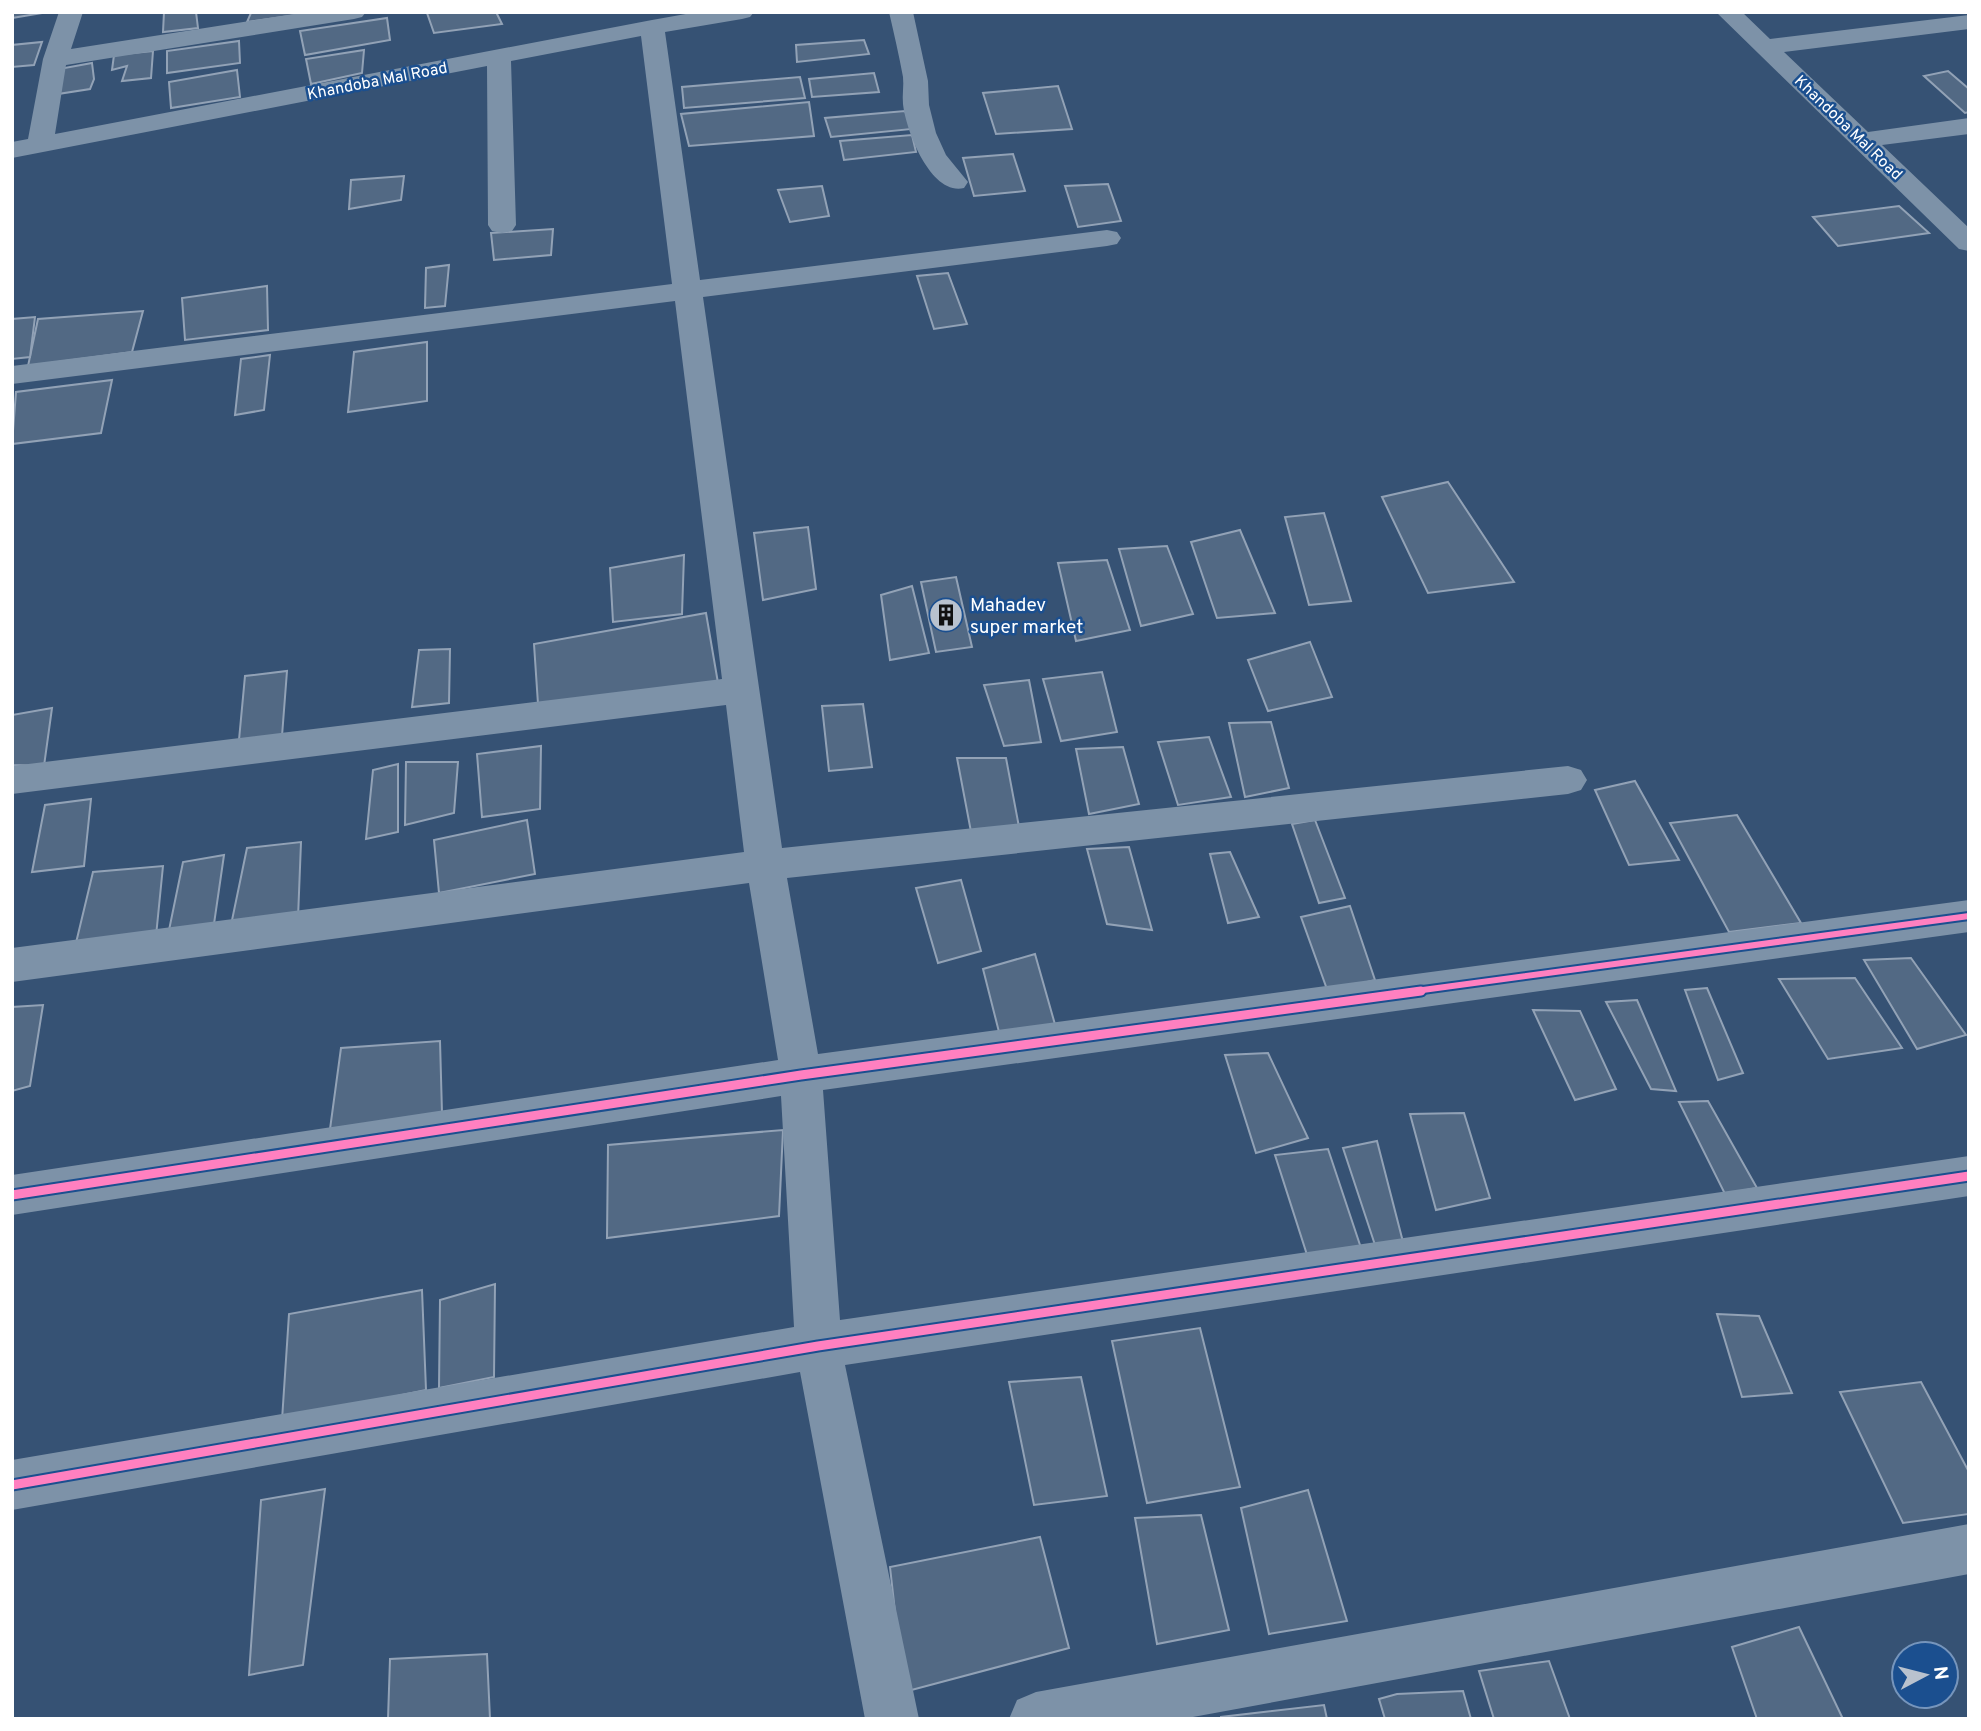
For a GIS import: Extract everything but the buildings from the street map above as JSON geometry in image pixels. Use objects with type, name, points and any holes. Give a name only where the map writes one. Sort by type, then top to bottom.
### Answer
[{"type":"street","points":[[40,145],[55,59],[71,12]]},
{"type":"street","points":[[55,59],[354,12]]},
{"type":"street","name":"Khandoba Mal Road","points":[[12,150],[742,12]]},
{"type":"street","points":[[901,12],[916,81],[916,105],[923,133],[934,157],[956,182]]},
{"type":"street","name":"Khandoba Mal Road","points":[[1728,12],[1964,232]]},
{"type":"street","points":[[1765,47],[1969,22]]},
{"type":"street","points":[[652,27],[765,865],[801,1074],[818,1346],[892,1719]]},
{"type":"street","points":[[499,56],[502,225]]},
{"type":"street","points":[[1864,140],[1969,126]]},
{"type":"street","points":[[12,375],[1107,238]]},
{"type":"street","points":[[12,780],[742,690]]},
{"type":"street","points":[[12,965],[765,865],[1567,780]]},
{"type":"street","points":[[12,1195],[801,1074],[1969,916]]},
{"type":"street","points":[[12,1485],[818,1346],[1969,1177]]},
{"type":"street","points":[[1036,1719],[1969,1549]]},
{"type":"cycle path","points":[[12,1195],[801,1075],[1969,916]]},
{"type":"cycle path","points":[[12,1485],[818,1346],[1969,1176]]},
{"type":"place","name":"Mahadev super market","points":[[946,615]]}]
